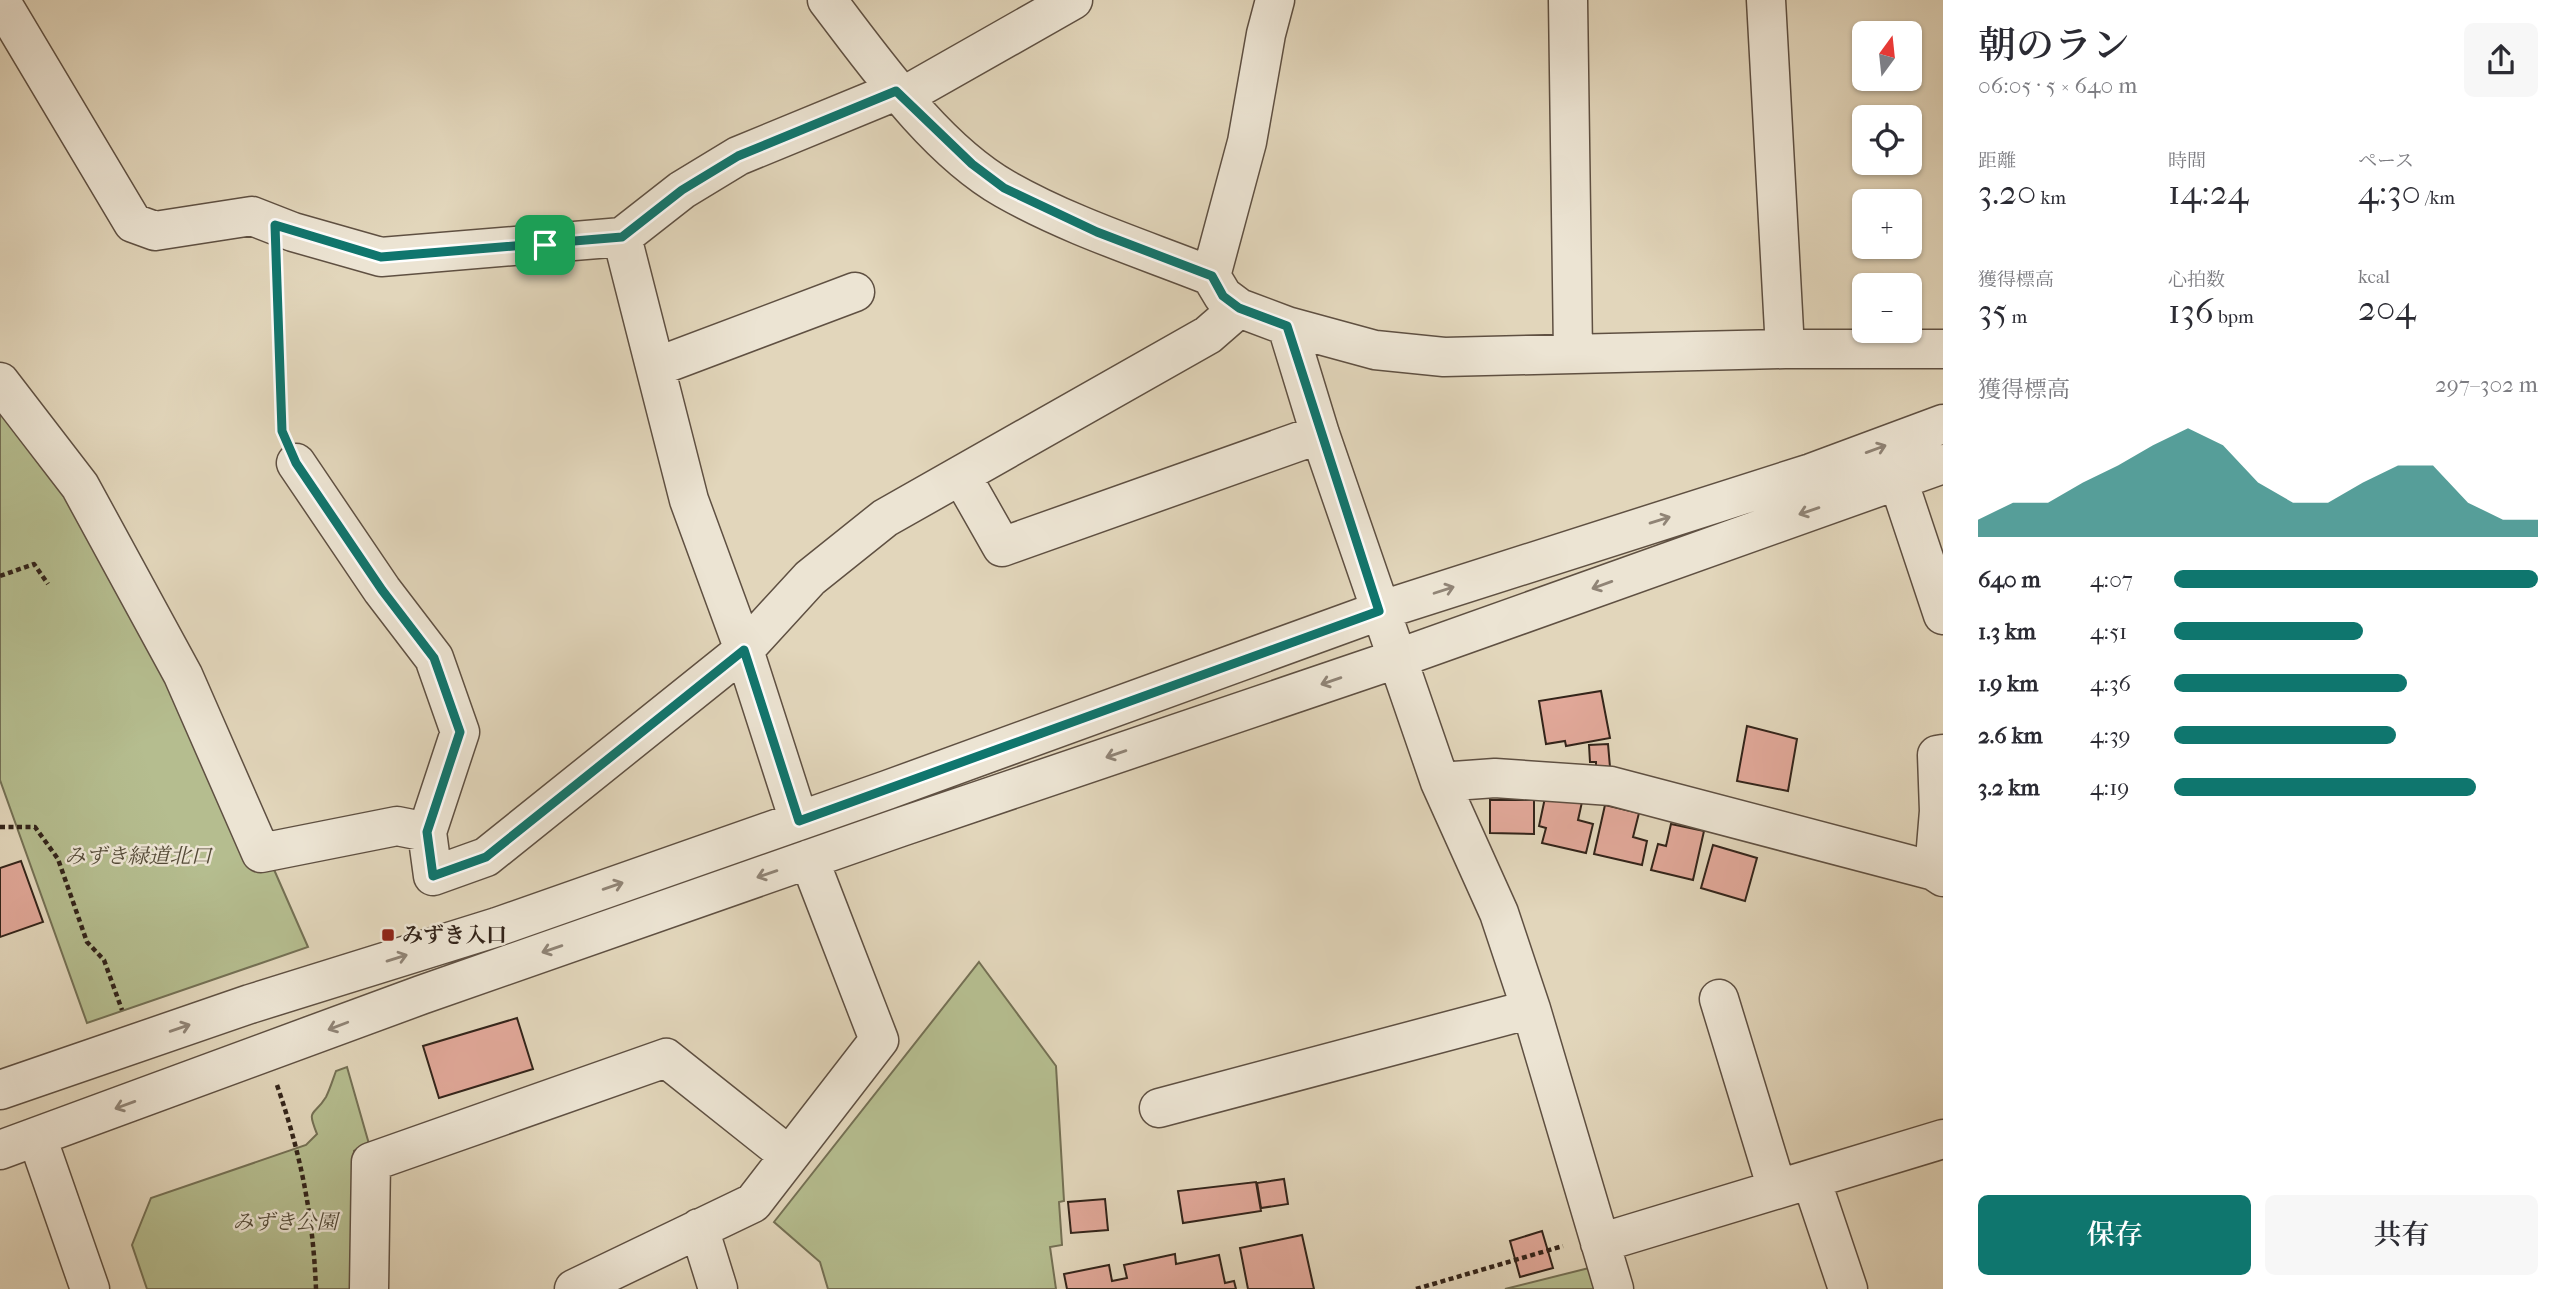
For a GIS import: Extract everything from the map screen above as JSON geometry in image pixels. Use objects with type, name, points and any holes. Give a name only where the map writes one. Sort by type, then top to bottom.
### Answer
[{"type":"street","points":[[0,0],[133,223],[155,231],[252,216],[381,257],[622,237],[682,190],[738,156],[899,94],[1073,0]]},
{"type":"street","points":[[827,0],[899,94],[972,164],[1004,188],[1097,232],[1212,276],[1223,296],[1239,308],[1287,326],[1375,350],[1444,357],[1573,352],[1943,349]]},
{"type":"street","points":[[1212,276],[1247,142],[1266,34],[1275,0]]},
{"type":"street","points":[[1568,0],[1573,352]]},
{"type":"street","points":[[1766,0],[1785,349]]},
{"type":"street","points":[[622,237],[689,500],[744,650],[799,821]]},
{"type":"street","points":[[656,367],[855,292]]},
{"type":"street","points":[[296,463],[382,590],[434,658],[452,707],[460,732],[427,832],[433,876],[486,857],[744,650],[810,578],[885,518],[1208,335],[1239,308]]},
{"type":"street","points":[[1287,326],[1379,611],[1440,782],[1499,913],[1531,1009],[1614,1289]]},
{"type":"street","points":[[0,382],[80,486],[183,675],[261,853],[397,825],[427,832]]},
{"type":"street","points":[[0,1090],[250,1004],[497,927],[1379,611],[1811,473],[1943,424]]},
{"type":"street","points":[[961,475],[1002,547],[1320,434]]},
{"type":"street","points":[[0,1150],[421,995],[809,859],[1396,659],[1943,464]]},
{"type":"street","points":[[1898,480],[1943,615]]},
{"type":"street","points":[[1440,782],[1496,778],[1611,786],[1939,874],[1937,755],[1943,754]]},
{"type":"street","points":[[574,1289],[753,1203],[879,1040],[809,859]]},
{"type":"street","points":[[1719,999],[1794,1184],[1848,1289]]},
{"type":"street","points":[[1159,1108],[1531,1009]]},
{"type":"street","points":[[369,1289],[371,1162],[666,1058],[788,1156]]},
{"type":"street","points":[[37,1138],[90,1289]]},
{"type":"street","points":[[1599,1239],[1943,1139]]},
{"type":"street","points":[[699,1228],[718,1289]]},
{"type":"path","points":[[275,225],[282,431],[296,463]]},
{"type":"path","points":[[0,576],[34,565],[48,584]]},
{"type":"path","points":[[0,827],[35,827],[58,859],[87,943],[104,960],[122,1011]]},
{"type":"path","points":[[276,1081],[298,1147],[308,1192],[314,1237],[316,1289]]},
{"type":"path","points":[[1416,1289],[1599,1239]]},
{"type":"green space","name":"みずき緑道北口","points":[[0,399],[70,491],[272,865],[308,947],[87,1023],[0,780]]},
{"type":"green space","points":[[979,962],[1056,1066],[1064,1201],[1059,1202],[1062,1245],[1050,1247],[1056,1289],[828,1289],[820,1262],[774,1222]]},
{"type":"green space","name":"みずき公園","points":[[347,1067],[369,1144],[354,1151],[352,1289],[147,1289],[132,1245],[151,1198],[306,1145],[317,1134],[312,1120],[313,1113],[326,1097],[336,1071]]},
{"type":"green space","points":[[1597,1266],[1603,1289],[1505,1289]]},
{"type":"building","points":[[1601,691],[1610,738],[1566,746],[1565,741],[1546,744],[1539,701]]},
{"type":"building","points":[[1747,726],[1797,739],[1788,791],[1737,781]]},
{"type":"building","points":[[1608,744],[1610,767],[1596,768],[1596,762],[1590,762],[1589,745]]},
{"type":"building","points":[[1546,793],[1582,802],[1578,820],[1593,824],[1586,853],[1542,843],[1546,828],[1539,826]]},
{"type":"building","points":[[1490,800],[1534,800],[1534,834],[1490,833]]},
{"type":"building","points":[[1605,805],[1639,813],[1633,837],[1647,841],[1642,865],[1594,854]]},
{"type":"building","points":[[1671,824],[1704,831],[1693,880],[1651,870],[1658,844],[1666,846]]},
{"type":"building","points":[[1713,845],[1757,858],[1745,901],[1701,888]]},
{"type":"building","points":[[21,861],[43,922],[0,937],[0,868]]},
{"type":"building","points":[[517,1018],[533,1069],[439,1098],[423,1046]]},
{"type":"building","points":[[1284,1179],[1288,1204],[1261,1208],[1257,1183]]},
{"type":"building","points":[[1256,1182],[1261,1211],[1183,1223],[1178,1191]]},
{"type":"building","points":[[1105,1199],[1108,1230],[1071,1233],[1068,1202]]},
{"type":"building","points":[[1542,1231],[1553,1268],[1520,1277],[1510,1241]]},
{"type":"building","points":[[1302,1235],[1314,1289],[1248,1289],[1240,1248]]},
{"type":"building","points":[[1175,1254],[1176,1264],[1219,1255],[1225,1283],[1234,1281],[1236,1289],[1067,1289],[1064,1274],[1109,1265],[1112,1281],[1127,1278],[1124,1265]]},
{"type":"place","name":"みずき入口","points":[[388,935]]},
{"type":"route","points":[[896,91],[972,164],[1004,188],[1097,232],[1212,276],[1223,296],[1239,308],[1287,326],[1379,611],[799,821],[744,650],[486,857],[433,876],[427,832],[460,732],[434,658],[382,590],[296,463],[282,431],[275,225],[381,257],[545,245],[622,237],[682,190],[738,156],[896,91]]}]
